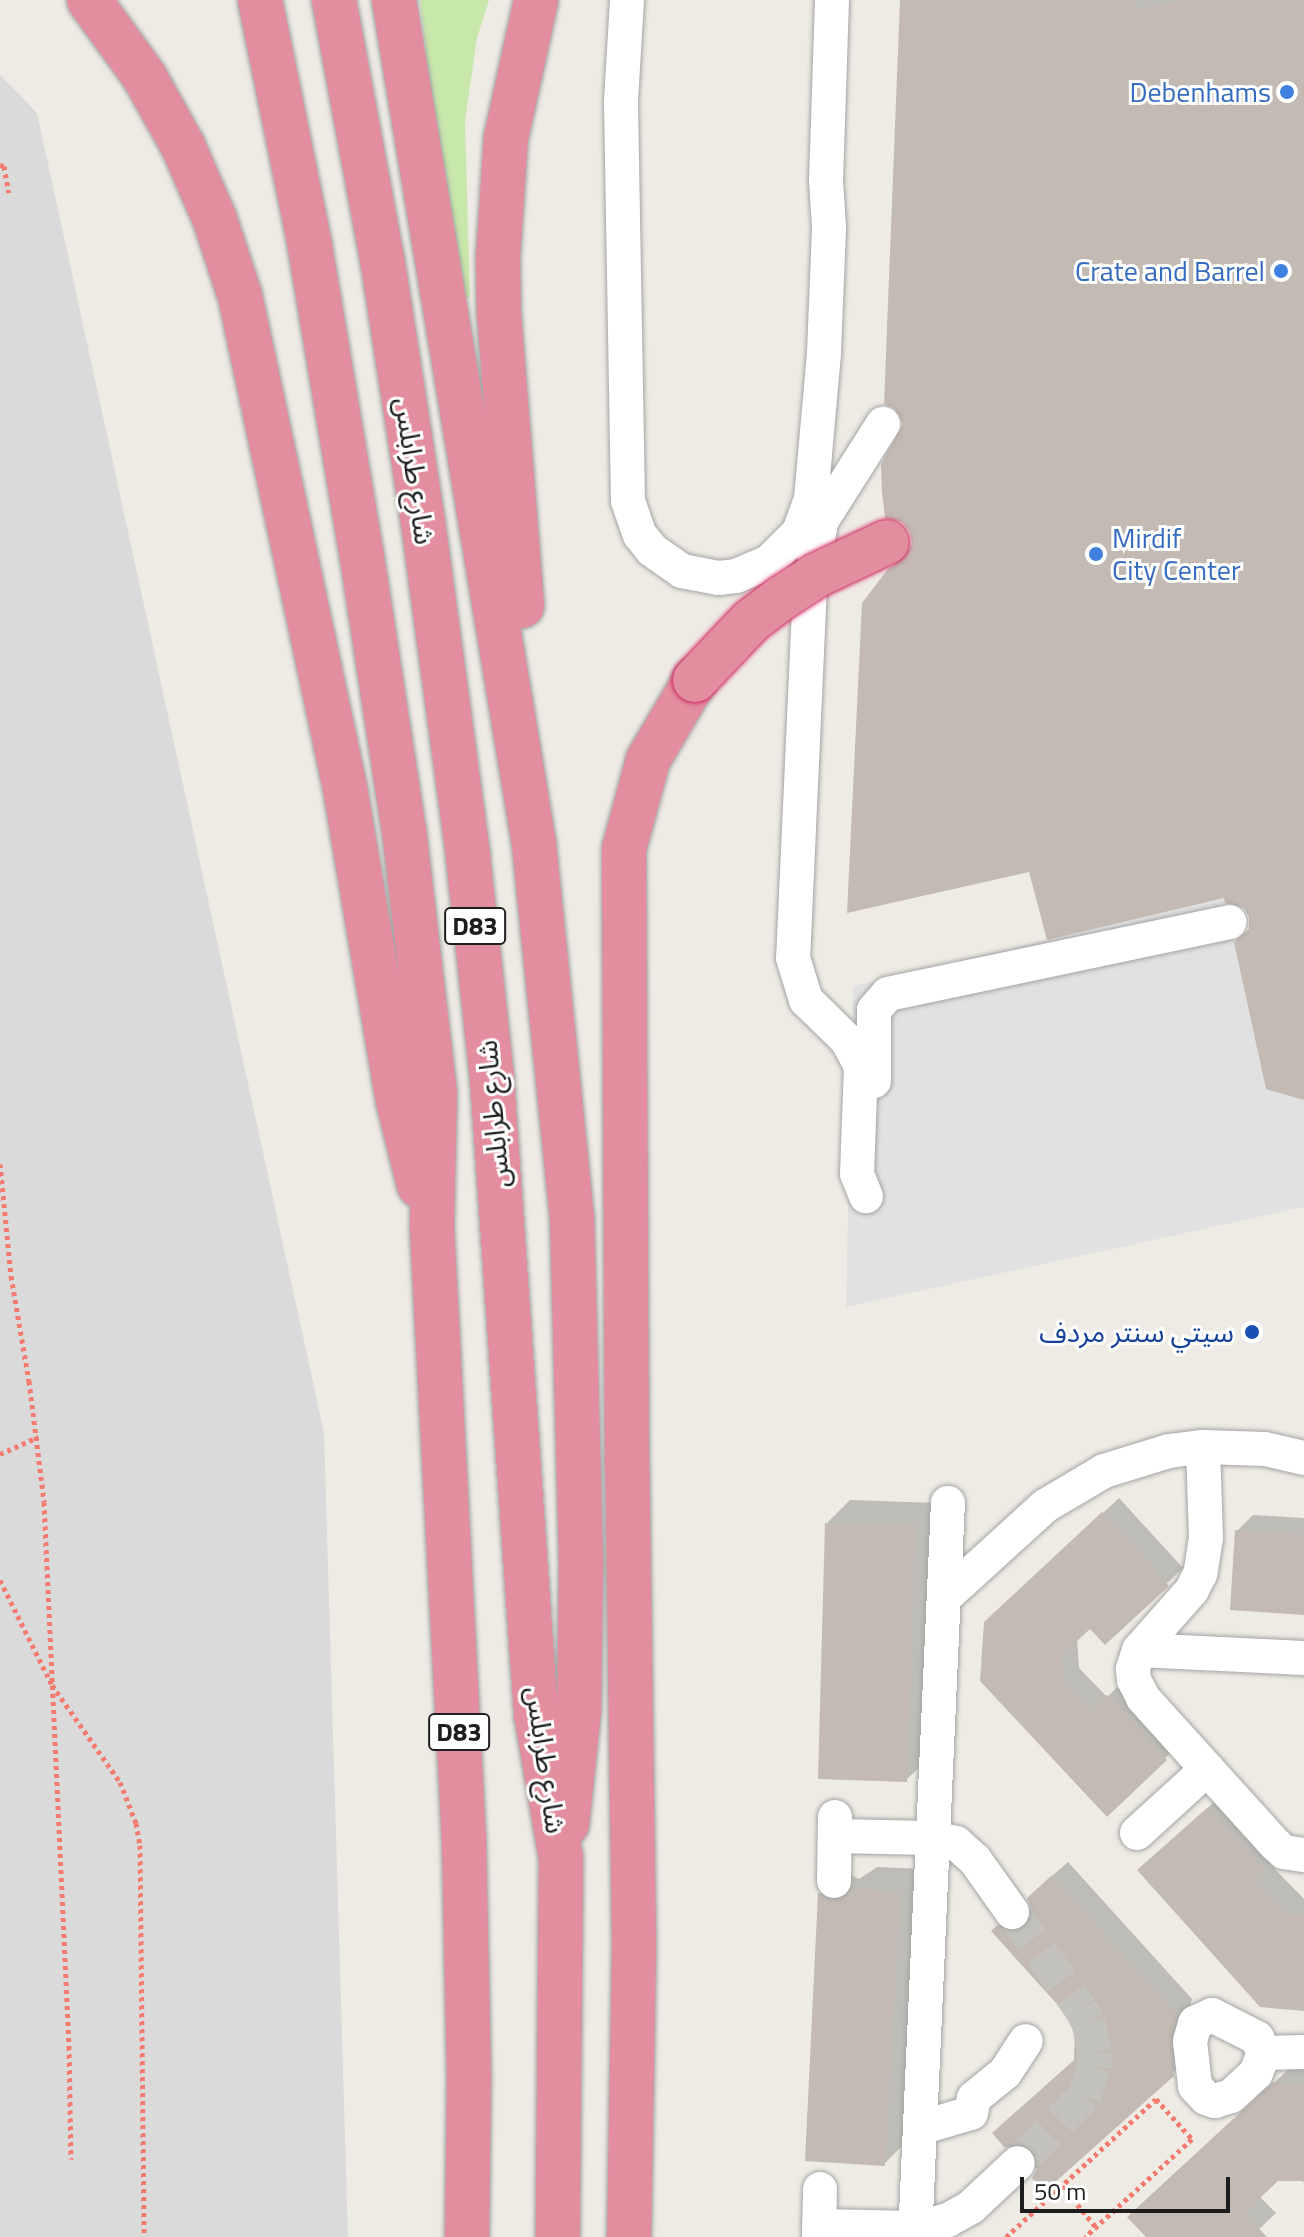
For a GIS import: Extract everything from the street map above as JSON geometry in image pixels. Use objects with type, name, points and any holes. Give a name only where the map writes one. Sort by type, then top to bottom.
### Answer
[{"type":"highway","points":[[89,0],[144,76],[183,146],[215,220],[240,296],[342,772],[398,1101],[432,1228]]},
{"type":"highway","name":"شارع طرابلس","points":[[260,0],[309,241],[404,830],[435,1092],[432,1228],[464,1840],[469,2076],[467,2237]]},
{"type":"highway","name":"شارع طرابلس","points":[[334,0],[383,264],[468,857],[492,1079],[536,1714],[561,1858],[558,2237]]},
{"type":"highway","points":[[394,0],[534,844],[572,1216],[580,1409],[579,1710],[572,1794],[561,1858]]},
{"type":"highway","points":[[534,844],[529,700],[500,331],[498,257],[506,138],[536,0]]},
{"type":"highway","points":[[629,2237],[634,1943],[626,1450],[624,849],[648,760],[695,680],[751,621],[783,597],[817,575],[887,542]]},
{"type":"street","points":[[627,0],[621,102],[625,483],[632,519],[640,535],[666,562],[699,576],[736,576],[769,562],[799,532],[811,499],[824,353],[832,0]]},
{"type":"street","points":[[829,227],[842,163],[851,0]]},
{"type":"street","points":[[824,353],[831,437],[822,520],[810,586],[793,958],[806,1000],[847,1040],[861,1066],[857,1174],[866,1196]]},
{"type":"street","points":[[822,520],[883,424]]},
{"type":"street","points":[[874,1133],[872,1023],[874,1010],[888,994],[1230,922]]},
{"type":"street","points":[[1203,1447],[1206,1538],[1200,1574],[1192,1590],[1139,1650],[1133,1669],[1137,1689],[1276,1845],[1284,1852],[1304,1855]]},
{"type":"street","points":[[944,1598],[1045,1506],[1074,1487],[1136,1459],[1203,1447],[1265,1449],[1304,1458]]},
{"type":"street","points":[[916,2225],[948,1503]]},
{"type":"street","points":[[1139,1650],[1304,1658]]},
{"type":"street","points":[[1137,1833],[1207,1769]]},
{"type":"street","points":[[835,1846],[931,1847],[944,1839],[967,1850],[1012,1912]]},
{"type":"street","points":[[920,2128],[971,2113],[974,2098],[1005,2073],[1026,2041]]},
{"type":"street","points":[[1264,2053],[1304,2052]]},
{"type":"street","points":[[921,2088],[964,2088],[974,2098]]},
{"type":"street","points":[[820,2215],[916,2225],[960,2214],[1018,2163]]},
{"type":"path","points":[[0,165],[4,166],[9,193]]},
{"type":"path","points":[[0,1164],[11,1276],[38,1437],[44,1502],[71,2159]]},
{"type":"path","points":[[0,1454],[38,1437]]},
{"type":"path","points":[[0,1580],[52,1685],[120,1782],[136,1823],[140,1845],[144,2237]]},
{"type":"path","points":[[1006,2237],[1156,2099],[1192,2139],[1085,2237]]},
{"type":"path","points":[[1062,2186],[1096,2227]]},
{"type":"shaded area","points":[[0,75],[37,113],[324,1433],[348,2237],[0,2237]]},
{"type":"shaded area","points":[[1224,898],[1241,973],[1304,960],[1304,1207],[846,1307],[853,986]]},
{"type":"green space","points":[[420,0],[489,0],[477,38],[465,121],[470,297],[454,302]]},
{"type":"building","name":"Mirdif City Center","points":[[900,0],[1134,0],[1136,10],[1184,0],[1304,0],[1304,1100],[1266,1089],[1234,942],[1249,929],[1249,917],[1244,908],[1225,903],[1224,898],[1047,940],[1029,872],[847,913],[862,603],[888,569],[907,557],[912,543],[910,532],[902,522],[885,518],[881,464],[903,424],[894,408],[884,404]]},
{"type":"building","points":[[1102,1512],[1169,1586],[1105,1645],[1090,1629],[1061,1656],[1064,1684],[1090,1712],[1107,1695],[1167,1760],[1107,1817],[980,1681],[984,1622]]},
{"type":"building","points":[[825,1523],[915,1525],[907,1782],[818,1779]]},
{"type":"building","points":[[1235,1530],[1304,1535],[1304,1615],[1230,1610]]},
{"type":"building","points":[[1207,1808],[1265,1872],[1255,1881],[1284,1914],[1304,1915],[1304,2011],[1260,2007],[1137,1870]]},
{"type":"building","points":[[1051,1876],[1177,2016],[1170,2043],[1174,2076],[1044,2192],[1032,2178],[1037,2168],[1033,2150],[1023,2144],[1005,2148],[992,2133],[1074,2060],[1075,2024],[991,1931],[997,1925],[1013,1932],[1024,1928],[1032,1911],[1027,1898]]},
{"type":"building","points":[[852,1889],[900,1892],[885,2166],[805,2161],[818,1893],[834,1901],[844,1898]]},
{"type":"building","points":[[1273,2082],[1304,2085],[1304,2181],[1278,2181],[1244,2213],[1267,2237],[1146,2237],[1127,2217]]},
{"type":"tunnel","points":[[1012,1912],[1081,2009],[1088,2022],[1095,2052],[1094,2067],[1084,2096],[1018,2163]]},
{"type":"place","name":"Debenhams","points":[[1287,92]]},
{"type":"place","name":"Crate and Barrel","points":[[1281,271]]},
{"type":"place","name":"Mirdif City Center","points":[[1096,554]]},
{"type":"place","name":"سيتي سنتر مردف","points":[[1252,1332]]}]
